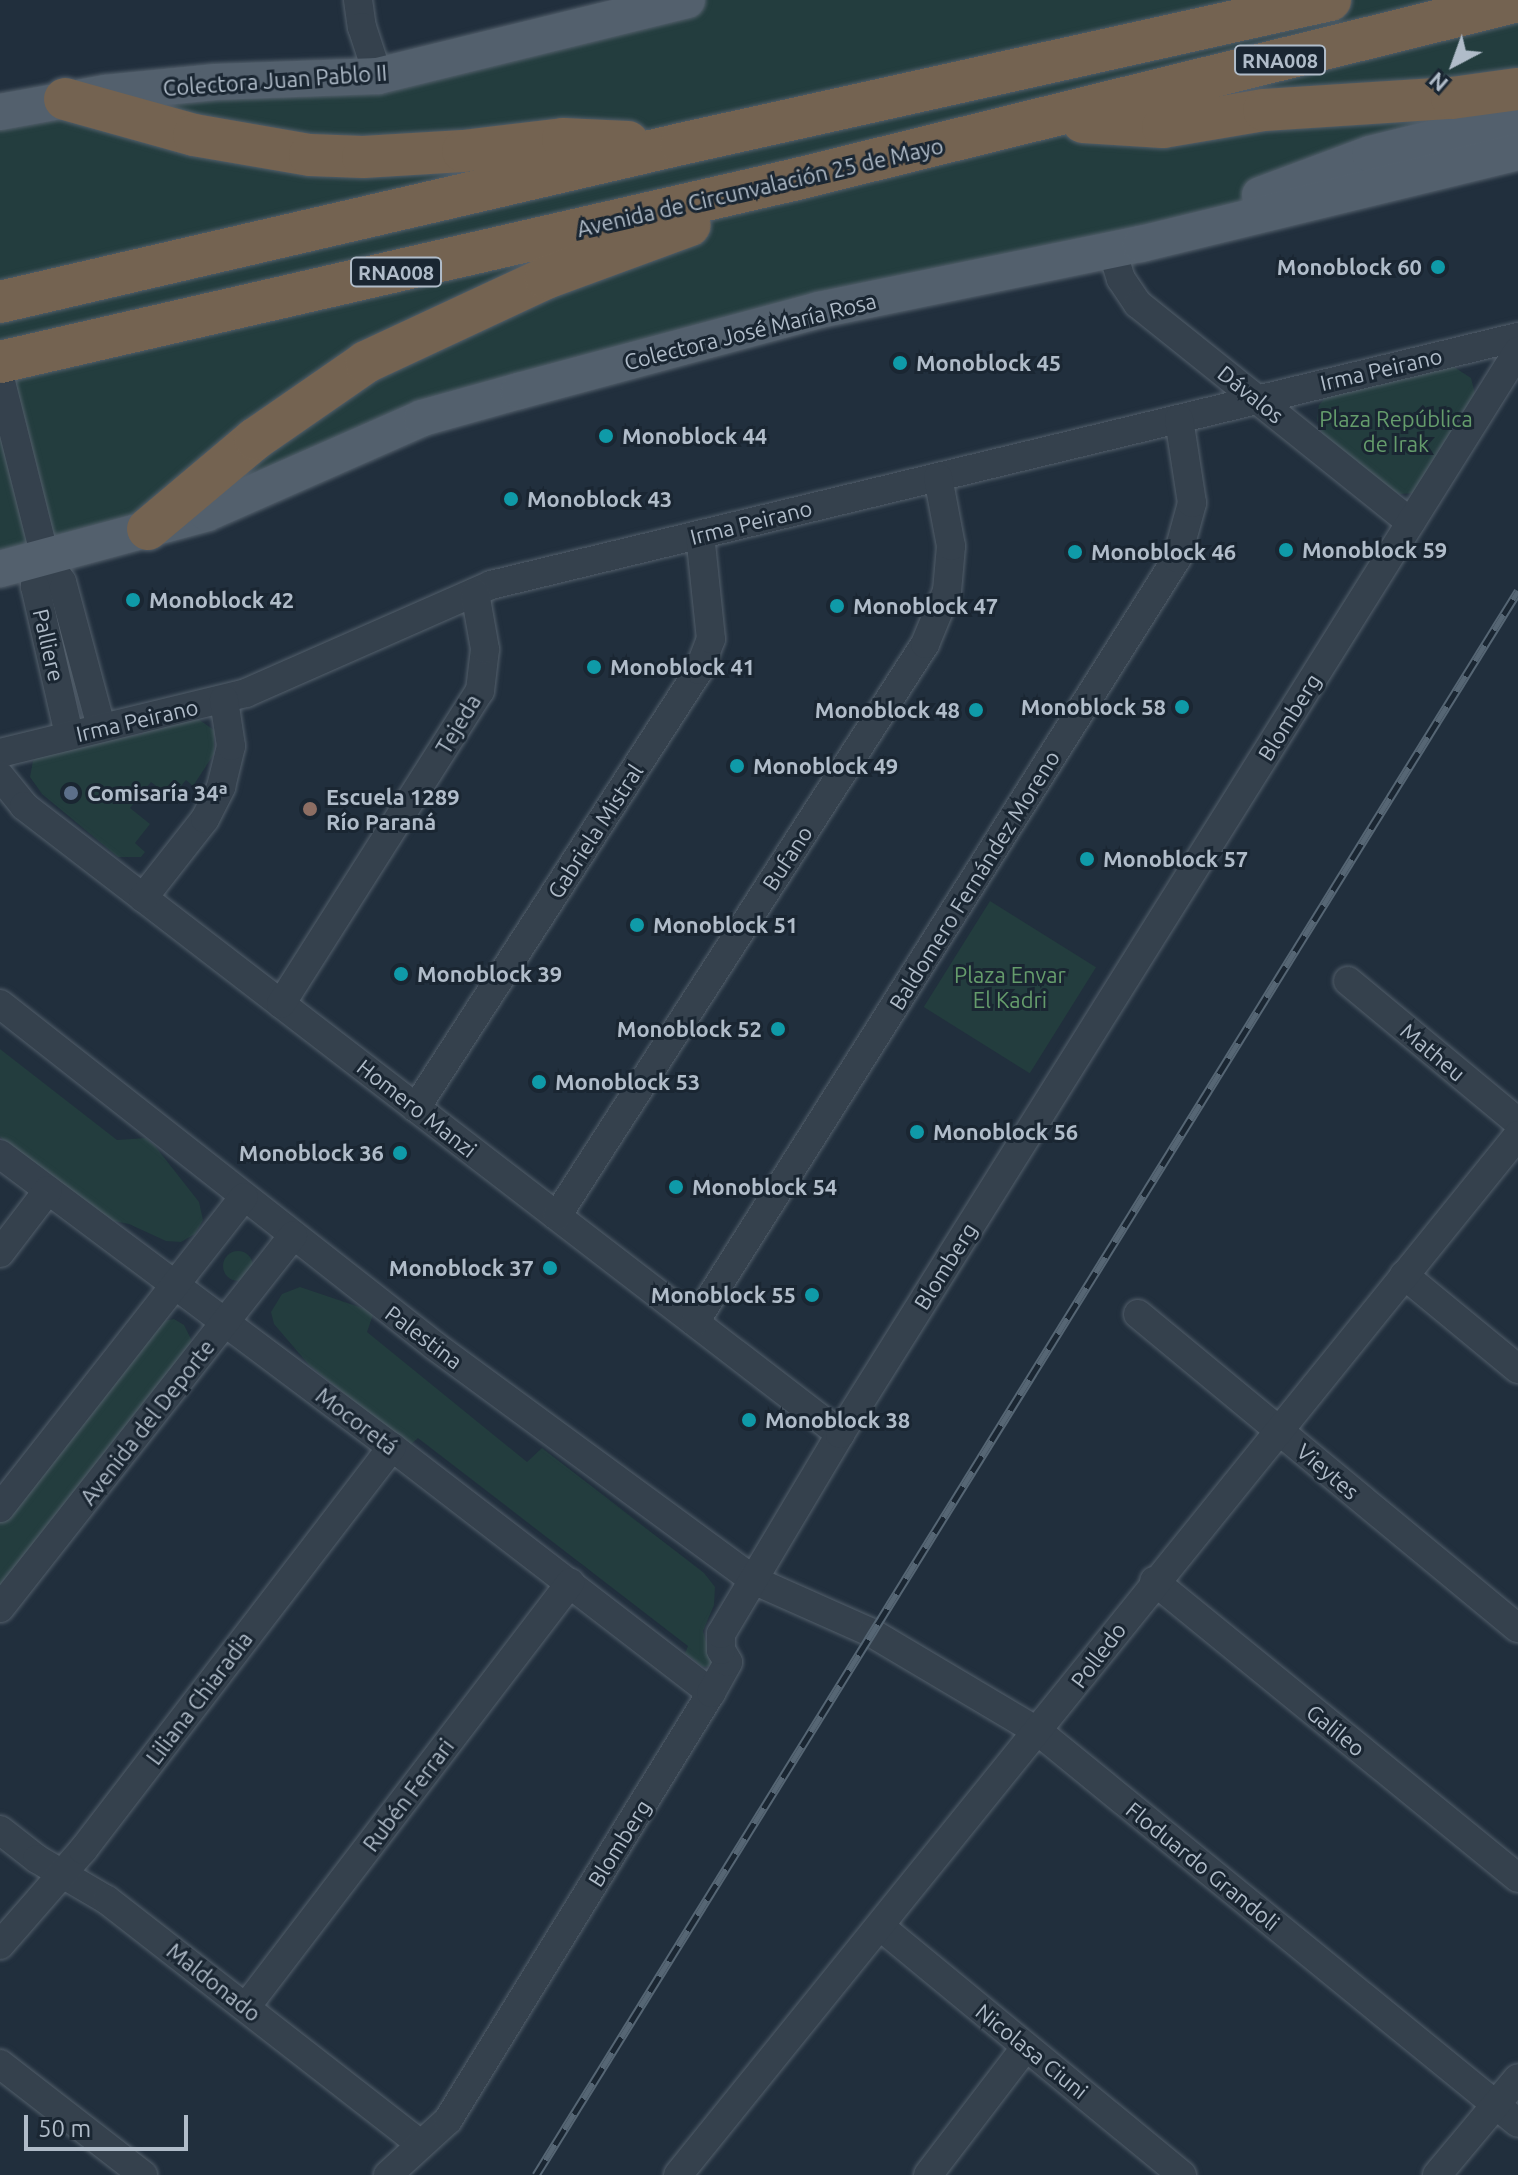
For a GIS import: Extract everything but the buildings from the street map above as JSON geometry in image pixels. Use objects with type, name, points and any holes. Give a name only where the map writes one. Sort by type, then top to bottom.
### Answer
[{"type":"highway","name":"Avenida de Circunvalación 25 de Mayo","points":[[0,362],[793,180],[1518,1]]},
{"type":"highway","name":"RNA008","points":[[0,302],[681,144],[1319,2]]},
{"type":"highway","points":[[1042,120],[1163,127],[1264,110],[1452,98],[1518,89]]},
{"type":"highway","name":"RNA008","points":[[65,99],[194,135],[310,155],[363,157],[463,151],[563,139],[681,144]]},
{"type":"highway","points":[[148,529],[255,439],[366,362],[546,278],[649,243],[793,180]]},
{"type":"main road","name":"Colectora Juan Pablo II","points":[[0,112],[65,99],[215,82],[378,76],[687,0]]},
{"type":"main road","points":[[1126,247],[1370,154],[1518,117]]},
{"type":"main road","name":"Colectora José María Rosa","points":[[0,569],[207,513],[422,418],[819,310],[1126,247],[1518,152]]},
{"type":"street","points":[[358,0],[362,27],[378,76]]},
{"type":"street","name":"Dávalos","points":[[1126,247],[1121,279],[1138,304],[1410,522]]},
{"type":"street","name":"Irma Peirano","points":[[0,753],[224,700],[491,585],[1518,337]]},
{"type":"street","name":"Blomberg","points":[[388,2175],[448,2120],[711,1693],[728,1662],[721,1650],[721,1634],[840,1434],[1518,351]]},
{"type":"street","name":"Palliere","points":[[0,378],[45,557],[62,582],[101,727]]},
{"type":"street","name":"Baldomero Fernández Moreno","points":[[695,1322],[1177,558],[1192,503],[1179,419]]},
{"type":"street","name":"Bufano","points":[[557,1216],[925,644],[947,591],[951,546],[938,477]]},
{"type":"street","name":"Gabriela Mistral","points":[[416,1108],[699,670],[711,639],[700,535]]},
{"type":"street","name":"Palliere","points":[[45,557],[35,586],[69,735]]},
{"type":"street","name":"Tejeda","points":[[281,1004],[480,691],[485,649],[475,593]]},
{"type":"street","points":[[143,898],[205,819],[221,787],[231,746],[224,700]]},
{"type":"street","name":"Homero Manzi","points":[[0,776],[24,806],[840,1434]]},
{"type":"street","name":"Matheu","points":[[1348,981],[1518,1122]]},
{"type":"street","name":"Palestina","points":[[0,1004],[435,1346],[753,1580],[872,1633]]},
{"type":"street","name":"Polledo","points":[[678,2175],[1039,1732],[1154,1581],[1518,1135]]},
{"type":"street","name":"Mocoretá","points":[[0,1154],[392,1447],[711,1693]]},
{"type":"street","points":[[0,1253],[48,1190]]},
{"type":"street","points":[[0,1508],[244,1197]]},
{"type":"street","name":"Avenida del Deporte","points":[[0,1608],[293,1236]]},
{"type":"street","points":[[1404,1275],[1518,1369]]},
{"type":"street","name":"Vieytes","points":[[1138,1314],[1518,1628]]},
{"type":"street","name":"Liliana Chiaradia","points":[[0,1945],[83,1850],[392,1447]]},
{"type":"street","name":"Galileo","points":[[1154,1581],[1518,1878]]},
{"type":"street","name":"Rubén Ferrari","points":[[246,2007],[570,1583]]},
{"type":"street","name":"Floduardo Grandoli","points":[[872,1633],[1039,1732],[1518,2123]]},
{"type":"street","name":"Maldonado","points":[[0,1830],[37,1859],[107,1900],[420,2144]]},
{"type":"street","name":"Nicolasa Ciuni","points":[[881,1927],[1026,2047],[1163,2169]]},
{"type":"street","points":[[928,2175],[1026,2047]]},
{"type":"street","points":[[0,2064],[143,2175]]},
{"type":"street","points":[[1437,2175],[1518,2078]]},
{"type":"green space","points":[[687,0],[1518,0],[1518,152],[819,310],[0,569],[0,112],[378,76]]},
{"type":"green space","name":"Plaza República de Irak","points":[[1451,365],[1471,378],[1477,402],[1417,493],[1399,494],[1369,477],[1325,440],[1317,420],[1319,405],[1330,392]]},
{"type":"green space","points":[[195,717],[214,730],[214,754],[193,786],[186,780],[177,791],[170,785],[164,792],[151,782],[130,808],[150,824],[135,843],[145,852],[141,857],[118,857],[42,794],[30,777],[33,761],[43,752],[142,734],[147,728]]},
{"type":"green space","name":"Plaza Envar El Kadri","points":[[990,901],[1096,967],[1030,1073],[924,1007]]},
{"type":"green space","points":[[0,1049],[117,1140],[146,1138],[155,1146],[199,1202],[203,1220],[195,1234],[181,1242],[166,1241],[129,1224],[104,1219],[0,1137]]},
{"type":"green space","points":[[238,1251],[249,1255],[253,1266],[249,1277],[238,1281],[227,1277],[223,1266],[227,1255]]},
{"type":"green space","points":[[300,1287],[374,1312],[367,1332],[527,1462],[542,1448],[704,1573],[715,1587],[714,1605],[703,1631],[713,1666],[703,1667],[685,1653],[688,1646],[418,1438],[409,1446],[309,1365],[274,1324],[271,1312],[282,1294]]},
{"type":"green space","points":[[174,1319],[184,1325],[191,1339],[190,1350],[0,1592],[0,1519],[162,1321]]},
{"type":"railway","points":[[536,2175],[1518,591]]},
{"type":"place","name":"Monoblock 60","points":[[1438,267]]},
{"type":"place","name":"Monoblock 45","points":[[900,363]]},
{"type":"place","name":"Monoblock 44","points":[[606,436]]},
{"type":"place","name":"Monoblock 43","points":[[511,499]]},
{"type":"place","name":"Monoblock 59","points":[[1286,550]]},
{"type":"place","name":"Monoblock 46","points":[[1075,552]]},
{"type":"place","name":"Monoblock 42","points":[[133,600]]},
{"type":"place","name":"Monoblock 47","points":[[837,606]]},
{"type":"place","name":"Monoblock 41","points":[[594,667]]},
{"type":"place","name":"Monoblock 58","points":[[1182,707]]},
{"type":"place","name":"Monoblock 48","points":[[976,710]]},
{"type":"place","name":"Monoblock 49","points":[[737,766]]},
{"type":"place","name":"Comisaría 34ª","points":[[71,793]]},
{"type":"place","name":"Escuela 1289 Río Paraná","points":[[310,809]]},
{"type":"place","name":"Monoblock 57","points":[[1087,859]]},
{"type":"place","name":"Monoblock 51","points":[[637,925]]},
{"type":"place","name":"Monoblock 39","points":[[401,974]]},
{"type":"place","name":"Monoblock 52","points":[[778,1029]]},
{"type":"place","name":"Monoblock 53","points":[[539,1082]]},
{"type":"place","name":"Monoblock 56","points":[[917,1132]]},
{"type":"place","name":"Monoblock 36","points":[[400,1153]]},
{"type":"place","name":"Monoblock 54","points":[[676,1187]]},
{"type":"place","name":"Monoblock 37","points":[[550,1268]]},
{"type":"place","name":"Monoblock 55","points":[[812,1295]]},
{"type":"place","name":"Monoblock 38","points":[[749,1420]]}]
